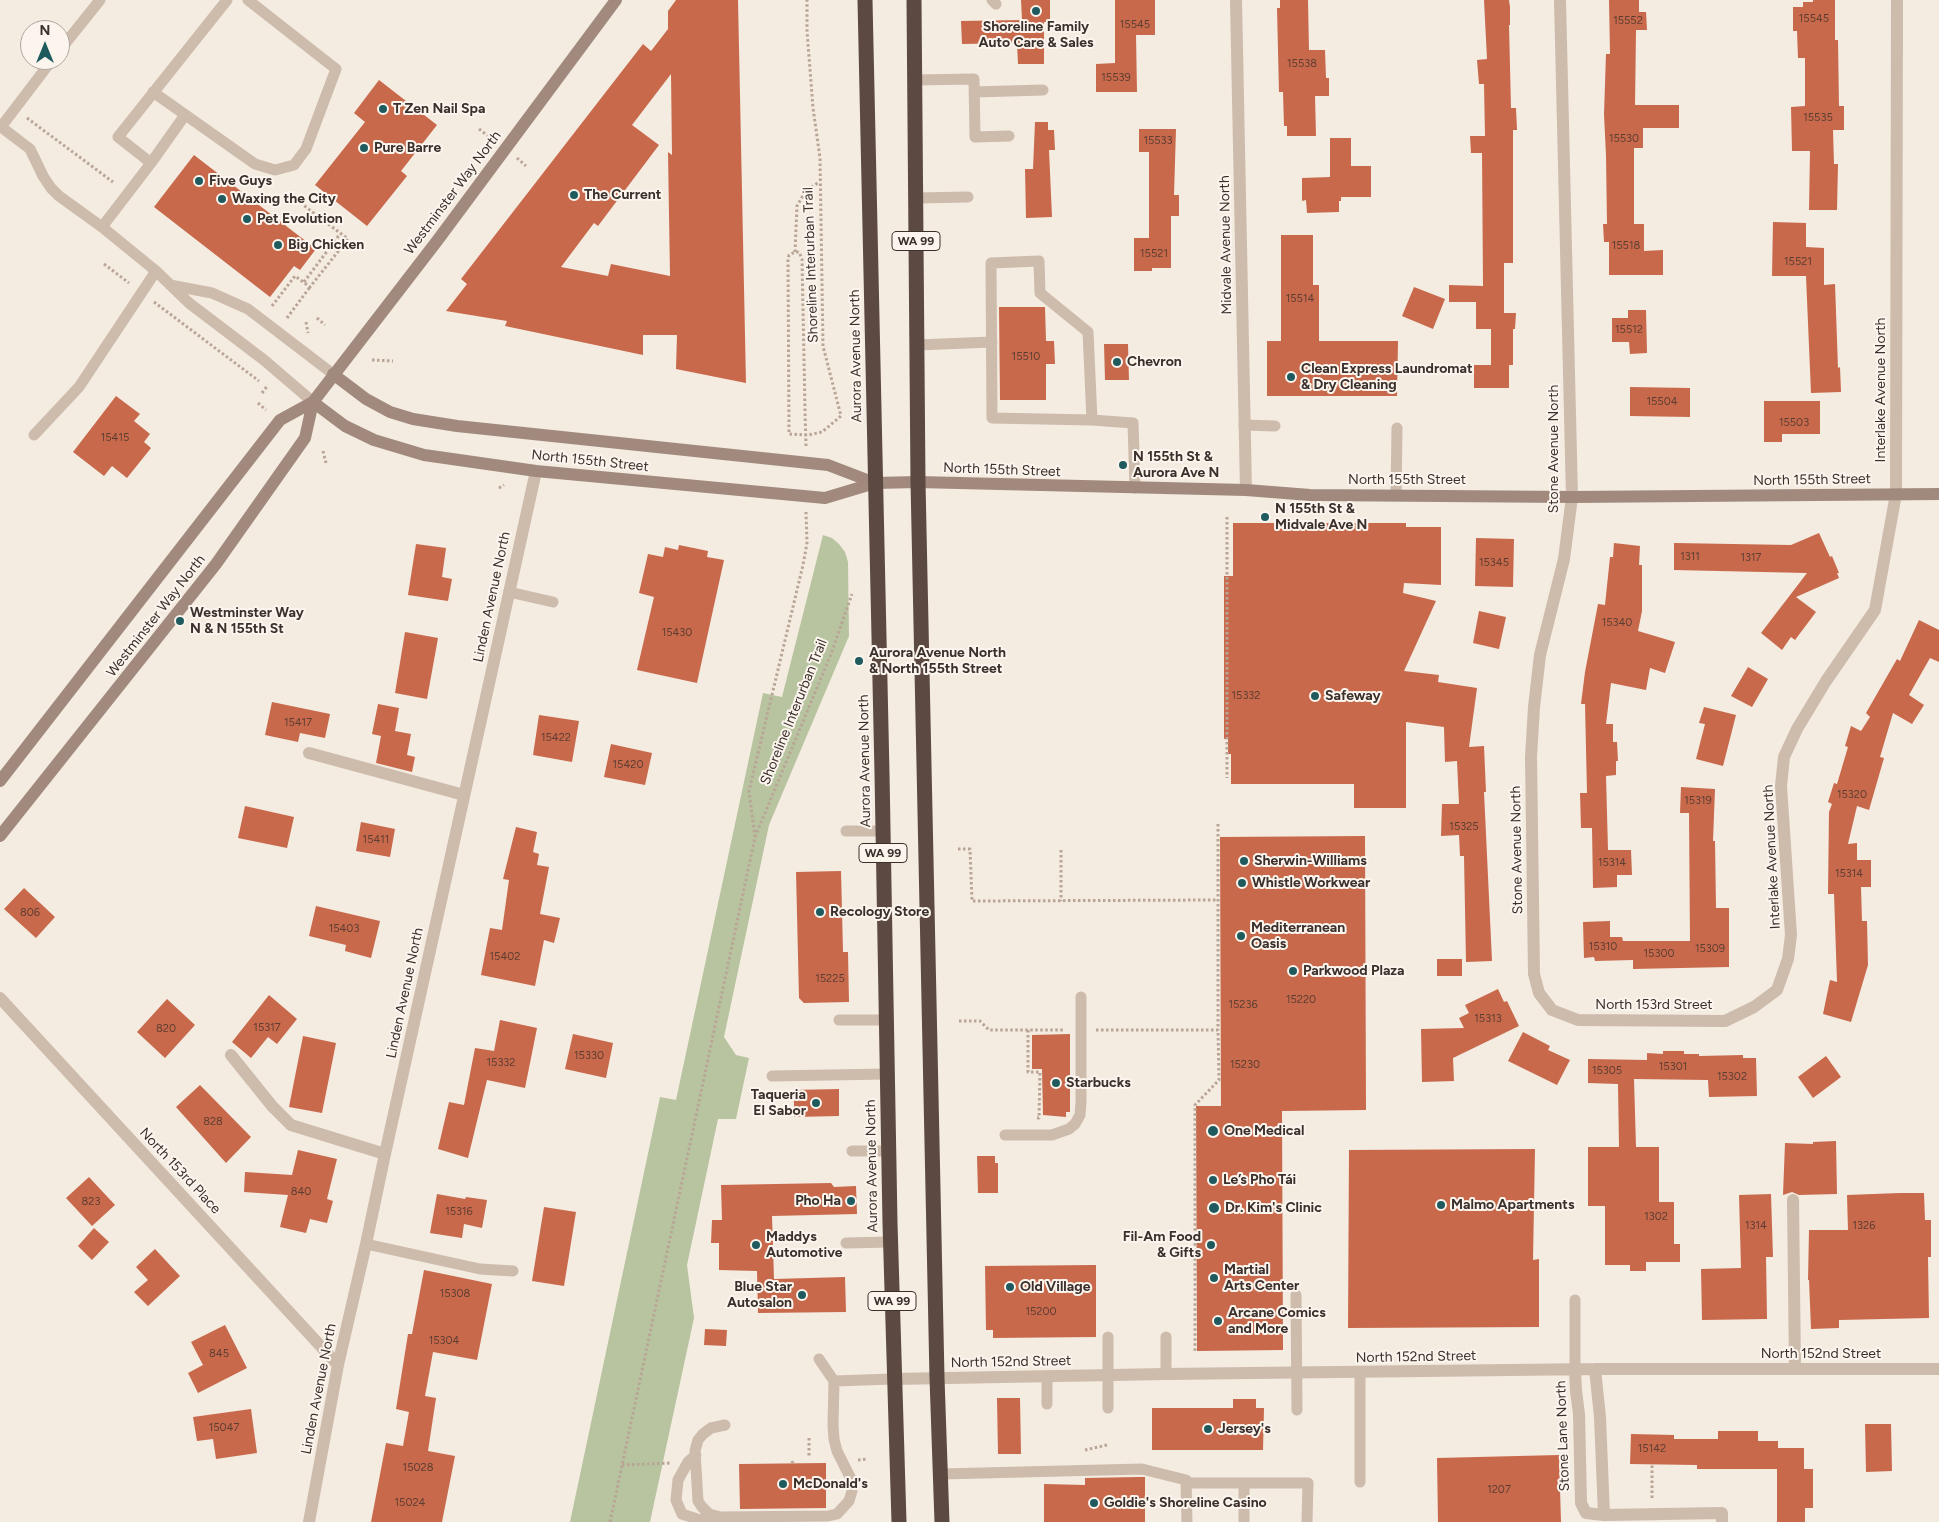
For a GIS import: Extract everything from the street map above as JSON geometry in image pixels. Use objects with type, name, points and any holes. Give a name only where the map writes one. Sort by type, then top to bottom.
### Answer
[{"type":"highway","name":"Aurora Avenue North","points":[[865,0],[890,1242],[899,1522]]},
{"type":"highway","name":"WA 99","points":[[914,0],[918,482],[937,1378],[942,1522]]},
{"type":"main road","name":"Westminster Way North","points":[[0,836],[216,564],[305,438],[313,402],[437,241],[616,0]]},
{"type":"main road","name":"North 155th Street","points":[[333,374],[366,399],[390,412],[413,419],[457,426],[828,465],[875,483]]},
{"type":"main road","name":"Westminster Way North","points":[[0,781],[280,420],[313,402]]},
{"type":"main road","name":"North 155th Street","points":[[313,402],[345,426],[374,440],[424,455],[536,471],[825,498],[875,483],[918,482],[1246,490],[1310,494],[1572,497],[1939,494]]},
{"type":"street","name":"Midvale Avenue North","points":[[1236,0],[1246,490]]},
{"type":"street","name":"Stone Avenue North","points":[[1552,1010],[1539,993],[1534,974],[1531,757],[1540,655],[1564,559],[1572,497],[1560,0]]},
{"type":"street","name":"Interlake Avenue North","points":[[1754,1007],[1777,990],[1788,959],[1791,935],[1781,786],[1784,757],[1797,729],[1826,681],[1875,610],[1896,494],[1897,0]]},
{"type":"street","name":"Linden Avenue North","points":[[308,1522],[338,1365],[536,471]]},
{"type":"street","points":[[309,753],[464,795]]},
{"type":"street","name":"North 153rd Place","points":[[0,998],[338,1365]]},
{"type":"street","name":"North 153rd Street","points":[[1552,1010],[1578,1020],[1725,1021],[1754,1007]]},
{"type":"street","points":[[231,1055],[272,1106],[291,1125],[385,1154]]},
{"type":"street","points":[[1793,1200],[1795,1369]]},
{"type":"street","name":"North 152nd Street","points":[[894,1379],[1595,1369],[1939,1369]]},
{"type":"street","points":[[1595,1369],[1600,1417],[1604,1515]]},
{"type":"street","name":"Stone Lane North","points":[[1575,1370],[1579,1414],[1581,1503],[1586,1513],[1604,1515],[1722,1513],[1722,1522]]},
{"type":"lane","points":[[70,38],[100,0]]},
{"type":"lane","points":[[151,163],[118,136],[227,0]]},
{"type":"lane","points":[[153,92],[254,164],[275,170],[294,165],[306,149],[336,69],[248,0]]},
{"type":"lane","points":[[44,70],[0,127],[30,149],[51,188],[102,227],[156,272],[189,303],[264,360],[313,402]]},
{"type":"lane","points":[[914,80],[974,79],[975,136],[1008,136]]},
{"type":"lane","points":[[974,92],[1044,90]]},
{"type":"lane","points":[[102,227],[185,115]]},
{"type":"lane","points":[[916,198],[968,197]]},
{"type":"lane","points":[[1092,420],[1088,332],[1040,293],[1039,261],[991,263],[992,418],[1092,420],[1132,423],[1135,488]]},
{"type":"lane","points":[[34,435],[79,387],[156,272]]},
{"type":"lane","points":[[170,285],[212,293],[248,308],[333,374]]},
{"type":"lane","points":[[917,345],[992,342]]},
{"type":"lane","points":[[1244,425],[1275,426]]},
{"type":"lane","points":[[1396,428],[1396,495]]},
{"type":"lane","points":[[509,592],[552,602]]},
{"type":"lane","points":[[846,831],[883,830]]},
{"type":"lane","points":[[1005,1135],[1052,1135],[1069,1129],[1075,1124],[1080,1115],[1081,998]]},
{"type":"lane","points":[[839,1020],[886,1020]]},
{"type":"lane","points":[[772,1076],[887,1074]]},
{"type":"lane","points":[[852,1151],[888,1151]]},
{"type":"lane","points":[[846,1243],[890,1242]]},
{"type":"lane","points":[[366,1244],[480,1269],[513,1271]]},
{"type":"lane","points":[[1296,1295],[1297,1410]]},
{"type":"lane","points":[[1575,1300],[1575,1370]]},
{"type":"lane","points":[[1108,1337],[1108,1408]]},
{"type":"lane","points":[[1166,1337],[1166,1374]]},
{"type":"lane","points":[[696,1455],[688,1462],[678,1480],[676,1500],[682,1514],[700,1520],[721,1517],[828,1516],[837,1514],[844,1509],[852,1491],[851,1479],[837,1452],[833,1425],[834,1381],[819,1359]]},
{"type":"lane","points":[[1360,1373],[1360,1482]]},
{"type":"lane","points":[[1047,1376],[1047,1404]]},
{"type":"lane","points":[[834,1381],[894,1379]]},
{"type":"lane","points":[[721,1517],[709,1514],[698,1502],[696,1455],[698,1440],[710,1428],[725,1425]]},
{"type":"lane","points":[[941,1474],[1142,1470],[1186,1480],[1187,1522]]},
{"type":"lane","points":[[1187,1484],[1308,1484],[1307,1522]]},
{"type":"lane","points":[[1244,1484],[1244,1522]]},
{"type":"path","name":"Shoreline Interurban Trail","points":[[805,385],[802,259],[799,252],[795,252],[789,255],[788,258],[789,434],[808,435],[822,432],[841,416],[823,346],[820,158],[812,99],[807,32],[807,0]]},
{"type":"path","points":[[15,109],[113,182]]},
{"type":"path","points":[[479,129],[492,139]]},
{"type":"path","points":[[795,252],[797,206],[805,192],[820,182]]},
{"type":"path","points":[[287,318],[348,240],[294,198]]},
{"type":"path","points":[[304,282],[340,234]]},
{"type":"path","points":[[104,264],[259,381]]},
{"type":"path","points":[[272,306],[295,276],[310,287]]},
{"type":"path","points":[[317,318],[325,325]]},
{"type":"path","points":[[306,322],[308,333]]},
{"type":"path","points":[[372,360],[393,361]]},
{"type":"path","points":[[262,393],[268,385]]},
{"type":"path","points":[[258,403],[266,410]]},
{"type":"path","points":[[323,451],[326,463]]},
{"type":"path","points":[[499,488],[504,485]]},
{"type":"path","points":[[1227,517],[1227,778]]},
{"type":"path","points":[[610,1522],[755,837],[749,791],[807,543]]},
{"type":"path","name":"Shoreline Interurban Trail","points":[[755,837],[827,663],[852,594]]},
{"type":"path","points":[[1195,1352],[1195,1105],[1219,1080],[1218,824]]},
{"type":"path","points":[[958,849],[970,849],[972,901],[1218,900]]},
{"type":"path","points":[[1061,850],[1061,901]]},
{"type":"path","points":[[959,1021],[980,1021],[989,1030],[1218,1030]]},
{"type":"path","points":[[1028,1030],[1028,1072],[1040,1072],[1039,1118],[1031,1118]]},
{"type":"path","points":[[809,1438],[809,1457]]},
{"type":"path","points":[[1085,1450],[1107,1445]]},
{"type":"path","points":[[622,1465],[673,1463]]},
{"type":"path","points":[[1652,1464],[1652,1500]]},
{"type":"green space","points":[[823,535],[832,538],[839,544],[845,552],[848,562],[849,636],[769,825],[724,1037],[736,1055],[749,1058],[736,1119],[718,1119],[687,1265],[694,1318],[650,1522],[570,1522],[660,1097],[676,1100],[763,693],[782,697]]},
{"type":"building","name":"The Current","points":[[676,0],[738,0],[746,383],[676,369],[677,335],[643,335],[643,355],[505,326],[507,321],[446,311],[467,284],[461,279],[643,44],[651,51],[668,29],[668,11]],"holes":[[[671,74],[672,155],[668,152],[670,276],[611,264],[608,276],[561,267],[594,223],[598,226],[659,145],[632,125]]]},
{"type":"building","points":[[1021,0],[1050,0],[1050,22],[1044,22],[1044,64],[1018,64],[1017,43],[962,44],[961,21],[1022,20]]},
{"type":"building","points":[[1115,0],[1155,0],[1155,35],[1136,35],[1137,92],[1096,92],[1096,64],[1115,63]]},
{"type":"building","points":[[1280,0],[1308,0],[1309,50],[1325,50],[1326,78],[1329,78],[1329,96],[1315,96],[1316,136],[1287,136],[1287,126],[1284,126],[1283,92],[1279,92],[1277,8],[1280,8]]},
{"type":"building","points":[[1484,0],[1509,0],[1510,7],[1511,108],[1516,108],[1517,130],[1513,130],[1513,263],[1504,263],[1504,313],[1516,313],[1515,329],[1513,329],[1513,365],[1509,365],[1509,388],[1474,388],[1474,365],[1491,365],[1491,329],[1476,329],[1476,302],[1449,302],[1449,285],[1483,286],[1482,153],[1471,153],[1470,136],[1485,136],[1484,84],[1479,84],[1477,60],[1487,59]]},
{"type":"building","points":[[1609,0],[1639,0],[1639,12],[1646,12],[1647,30],[1636,30],[1635,105],[1679,105],[1679,128],[1643,128],[1643,148],[1634,148],[1634,224],[1644,224],[1644,251],[1663,250],[1663,275],[1609,275],[1609,242],[1604,242],[1603,224],[1607,224],[1604,114],[1606,54],[1610,54]]},
{"type":"building","points":[[1813,0],[1835,0],[1835,40],[1838,40],[1839,106],[1844,106],[1844,130],[1833,130],[1834,164],[1838,164],[1837,210],[1809,210],[1810,151],[1792,151],[1791,107],[1805,106],[1805,58],[1798,58],[1797,31],[1793,31],[1793,7],[1803,7],[1803,2],[1813,2]]},
{"type":"building","points":[[379,80],[437,125],[401,171],[407,176],[367,226],[315,185],[365,122],[354,113]]},
{"type":"building","points":[[1035,122],[1048,122],[1048,130],[1054,130],[1055,150],[1049,150],[1052,217],[1026,218],[1025,169],[1033,169]]},
{"type":"building","points":[[1139,129],[1176,129],[1174,195],[1179,195],[1179,216],[1171,216],[1171,268],[1152,268],[1152,271],[1134,271],[1134,238],[1149,238],[1149,152],[1139,152]]},
{"type":"building","points":[[1330,138],[1351,138],[1351,166],[1371,166],[1371,197],[1341,197],[1339,212],[1307,213],[1306,200],[1302,201],[1302,178],[1330,177]]},
{"type":"building","points":[[194,155],[316,249],[300,270],[294,266],[270,297],[154,207]]},
{"type":"building","points":[[1773,222],[1806,223],[1806,247],[1824,248],[1824,285],[1835,284],[1838,368],[1840,367],[1841,392],[1811,393],[1806,276],[1772,276]]},
{"type":"building","points":[[1281,235],[1313,235],[1313,285],[1319,285],[1319,341],[1398,341],[1397,396],[1267,396],[1267,341],[1281,341]]},
{"type":"building","points":[[1414,287],[1445,299],[1433,329],[1402,316]]},
{"type":"building","points":[[999,307],[1045,307],[1046,341],[1054,341],[1055,364],[1046,364],[1046,400],[1000,400]]},
{"type":"building","points":[[1628,310],[1646,310],[1647,353],[1630,354],[1629,342],[1612,342],[1612,318],[1628,318]]},
{"type":"building","name":"Chevron","points":[[1104,344],[1128,344],[1129,380],[1105,380]]},
{"type":"building","points":[[1630,387],[1690,388],[1690,417],[1630,416]]},
{"type":"building","points":[[116,396],[140,414],[134,421],[150,434],[144,442],[151,448],[127,478],[112,466],[104,476],[73,452]]},
{"type":"building","points":[[1764,401],[1820,401],[1820,434],[1782,434],[1782,442],[1764,442]]},
{"type":"building","name":"Safeway","points":[[1233,523],[1406,523],[1406,527],[1441,527],[1441,585],[1404,583],[1403,593],[1436,601],[1404,671],[1439,675],[1438,682],[1477,688],[1469,747],[1484,746],[1486,792],[1484,792],[1492,961],[1466,962],[1464,856],[1460,856],[1459,835],[1441,836],[1442,804],[1459,804],[1457,761],[1445,762],[1444,727],[1406,722],[1406,808],[1354,808],[1354,784],[1231,784],[1231,754],[1228,754],[1228,739],[1224,739],[1224,576],[1233,576]]},
{"type":"building","points":[[1819,533],[1830,557],[1832,556],[1839,573],[1837,573],[1839,578],[1796,597],[1816,612],[1795,640],[1791,637],[1782,650],[1761,633],[1807,573],[1674,570],[1674,543],[1791,545]]},
{"type":"building","points":[[1476,538],[1514,539],[1513,587],[1475,586]]},
{"type":"building","points":[[1614,543],[1640,546],[1639,565],[1642,565],[1642,611],[1638,631],[1675,642],[1665,673],[1650,668],[1646,690],[1611,683],[1606,724],[1613,724],[1613,742],[1617,742],[1618,761],[1616,761],[1616,775],[1606,776],[1608,850],[1631,850],[1632,875],[1617,875],[1617,887],[1593,888],[1592,828],[1581,828],[1580,793],[1587,793],[1585,704],[1581,704],[1598,604],[1605,605],[1610,557],[1613,557]]},
{"type":"building","points":[[416,544],[446,548],[442,577],[452,579],[448,601],[408,595]]},
{"type":"building","points":[[679,545],[708,551],[707,557],[724,560],[697,683],[637,670],[654,597],[639,593],[648,554],[663,557],[665,547],[678,550]]},
{"type":"building","points":[[1479,611],[1506,617],[1499,649],[1473,643]]},
{"type":"building","points":[[1919,620],[1939,630],[1939,662],[1930,658],[1909,695],[1924,705],[1912,724],[1893,713],[1880,757],[1884,758],[1869,810],[1857,806],[1848,844],[1857,843],[1857,860],[1871,860],[1871,887],[1861,887],[1862,921],[1867,921],[1868,965],[1851,1022],[1823,1014],[1830,980],[1837,982],[1834,894],[1828,894],[1829,812],[1832,804],[1828,802],[1834,783],[1837,784],[1848,747],[1845,746],[1851,726],[1861,731],[1870,717],[1866,713],[1897,659],[1900,661]]},
{"type":"building","points":[[405,632],[438,638],[427,699],[395,693]]},
{"type":"building","points":[[1748,667],[1768,679],[1752,707],[1731,696]]},
{"type":"building","points":[[272,702],[330,714],[325,738],[300,733],[298,742],[265,735]]},
{"type":"building","points":[[378,704],[399,708],[395,731],[411,734],[407,755],[415,757],[412,772],[376,763],[381,736],[372,734]]},
{"type":"building","points":[[1704,707],[1736,715],[1723,766],[1696,759],[1705,724],[1699,723]]},
{"type":"building","points":[[539,715],[579,721],[572,762],[533,755]]},
{"type":"building","points":[[611,744],[652,753],[645,785],[604,777]]},
{"type":"building","points":[[1681,787],[1715,789],[1713,841],[1715,841],[1716,908],[1729,908],[1729,967],[1633,969],[1633,960],[1595,961],[1594,957],[1584,958],[1583,922],[1610,921],[1610,937],[1622,937],[1623,941],[1690,941],[1689,813],[1680,813]]},
{"type":"building","points":[[245,806],[294,817],[287,848],[238,838]]},
{"type":"building","points":[[361,822],[395,829],[390,857],[356,851]]},
{"type":"building","points":[[516,827],[537,832],[533,852],[539,854],[537,865],[549,867],[540,914],[560,918],[554,943],[544,940],[535,986],[481,975],[490,928],[502,930],[509,880],[503,879]]},
{"type":"building","name":"Parkwood Plaza","points":[[1365,836],[1366,1110],[1282,1111],[1283,1350],[1197,1351],[1196,1106],[1221,1106],[1220,837]]},
{"type":"building","name":"Recology Store","points":[[841,871],[843,952],[848,952],[849,1002],[804,1003],[799,998],[796,872]]},
{"type":"building","points":[[24,888],[55,917],[36,938],[4,909]]},
{"type":"building","points":[[316,906],[380,921],[371,958],[345,951],[346,945],[309,936]]},
{"type":"building","points":[[1437,959],[1462,959],[1462,976],[1437,976]]},
{"type":"building","points":[[1498,989],[1504,1002],[1507,1001],[1519,1026],[1453,1058],[1454,1081],[1422,1082],[1421,1029],[1464,1028],[1459,1018],[1469,1013],[1465,1005]]},
{"type":"building","points":[[269,995],[297,1019],[277,1044],[268,1037],[251,1058],[232,1042]]},
{"type":"building","points":[[167,999],[195,1025],[165,1058],[137,1032]]},
{"type":"building","points":[[500,1020],[537,1028],[525,1088],[487,1080],[468,1158],[438,1149],[449,1102],[464,1105],[475,1048],[494,1051]]},
{"type":"building","points":[[1523,1032],[1550,1046],[1548,1050],[1570,1060],[1557,1085],[1508,1061]]},
{"type":"building","points":[[573,1034],[613,1043],[606,1078],[565,1069]]},
{"type":"building","name":"Starbucks","points":[[1070,1034],[1070,1112],[1066,1112],[1066,1117],[1043,1115],[1042,1069],[1032,1069],[1032,1035]]},
{"type":"building","points":[[303,1036],[336,1043],[322,1113],[289,1107]]},
{"type":"building","points":[[1663,1051],[1684,1051],[1684,1054],[1699,1054],[1699,1056],[1743,1055],[1743,1058],[1756,1058],[1757,1096],[1709,1097],[1708,1080],[1634,1079],[1636,1147],[1659,1147],[1659,1202],[1674,1202],[1674,1244],[1680,1244],[1680,1262],[1646,1262],[1646,1271],[1630,1271],[1630,1265],[1605,1265],[1605,1206],[1588,1206],[1588,1147],[1619,1147],[1618,1084],[1588,1083],[1588,1059],[1647,1060],[1647,1053],[1663,1054]]},
{"type":"building","points":[[1826,1056],[1841,1077],[1813,1098],[1798,1077]]},
{"type":"building","points":[[200,1085],[251,1137],[226,1163],[176,1107]]},
{"type":"building","name":"Taqueria El Sabor","points":[[839,1089],[839,1116],[794,1117],[794,1090]]},
{"type":"building","points":[[1836,1141],[1837,1194],[1799,1195],[1792,1192],[1783,1195],[1785,1143],[1813,1144],[1813,1142]]},
{"type":"building","name":"Malmo Apartments","points":[[1535,1149],[1533,1260],[1539,1259],[1539,1327],[1348,1328],[1349,1150]]},
{"type":"building","points":[[298,1150],[337,1159],[327,1199],[333,1201],[327,1223],[310,1219],[306,1233],[280,1227],[288,1195],[244,1192],[245,1172],[292,1175]]},
{"type":"building","points":[[977,1156],[995,1156],[995,1163],[998,1163],[998,1193],[978,1193]]},
{"type":"building","points":[[89,1177],[115,1205],[92,1226],[66,1198]]},
{"type":"building","points":[[831,1183],[834,1187],[856,1186],[857,1214],[772,1216],[774,1279],[845,1277],[846,1312],[758,1313],[757,1271],[719,1270],[719,1243],[711,1243],[712,1220],[722,1220],[721,1185]]},
{"type":"building","points":[[1924,1193],[1925,1220],[1931,1220],[1931,1257],[1928,1257],[1929,1318],[1839,1320],[1839,1328],[1811,1329],[1808,1280],[1809,1230],[1848,1230],[1847,1195]]},
{"type":"building","points":[[437,1194],[465,1199],[466,1197],[487,1200],[482,1228],[464,1224],[462,1238],[430,1233]]},
{"type":"building","points":[[1771,1194],[1773,1257],[1766,1257],[1767,1319],[1702,1320],[1701,1269],[1741,1268],[1739,1195]]},
{"type":"building","points":[[544,1207],[576,1212],[564,1286],[532,1281]]},
{"type":"building","points":[[94,1228],[109,1242],[92,1260],[78,1246]]},
{"type":"building","points":[[155,1249],[180,1276],[148,1306],[134,1292],[148,1280],[136,1267]]},
{"type":"building","points":[[1096,1265],[1096,1337],[993,1338],[993,1330],[986,1330],[985,1266]]},
{"type":"building","points":[[424,1270],[492,1284],[477,1360],[433,1352],[425,1396],[436,1398],[428,1451],[455,1456],[442,1522],[371,1522],[386,1443],[403,1446],[409,1412],[396,1409],[408,1334],[412,1334]]},
{"type":"building","points":[[225,1325],[247,1368],[198,1393],[188,1373],[203,1365],[191,1342]]},
{"type":"building","points":[[705,1329],[727,1330],[726,1346],[704,1345]]},
{"type":"building","points":[[997,1398],[1020,1398],[1021,1454],[998,1454]]},
{"type":"building","name":"Jersey's","points":[[1233,1399],[1256,1399],[1256,1408],[1264,1408],[1263,1450],[1152,1450],[1152,1408],[1233,1408]]},
{"type":"building","points":[[251,1409],[257,1453],[216,1459],[213,1439],[197,1441],[193,1417]]},
{"type":"building","points":[[1865,1424],[1891,1424],[1892,1471],[1866,1472]]},
{"type":"building","points":[[1718,1431],[1758,1431],[1758,1441],[1778,1441],[1778,1448],[1804,1448],[1804,1469],[1813,1469],[1813,1508],[1805,1508],[1805,1522],[1777,1522],[1777,1469],[1697,1469],[1697,1465],[1630,1464],[1631,1434],[1674,1435],[1674,1439],[1718,1439]]},
{"type":"building","points":[[1559,1455],[1561,1522],[1438,1522],[1437,1458]]},
{"type":"building","name":"McDonald's","points":[[826,1463],[826,1508],[740,1509],[739,1464]]},
{"type":"building","name":"Goldie's Shoreline Casino","points":[[1145,1477],[1145,1522],[1044,1522],[1044,1484],[1085,1485],[1085,1478]]},
{"type":"place","name":"Shoreline Family Auto Care & Sales","points":[[1036,11]]},
{"type":"place","name":"T Zen Nail Spa","points":[[383,109]]},
{"type":"place","name":"Pure Barre","points":[[364,148]]},
{"type":"place","name":"Five Guys","points":[[199,181]]},
{"type":"place","name":"The Current","points":[[574,195]]},
{"type":"place","name":"Waxing the City","points":[[222,199]]},
{"type":"place","name":"Pet Evolution","points":[[247,219]]},
{"type":"place","name":"Big Chicken","points":[[278,245]]},
{"type":"place","name":"Chevron","points":[[1117,362]]},
{"type":"place","name":"Clean Express Laundromat & Dry Cleaning","points":[[1291,377]]},
{"type":"place","name":"N 155th St & Aurora Ave N","points":[[1123,465]]},
{"type":"place","name":"N 155th St & Midvale Ave N","points":[[1265,517]]},
{"type":"place","name":"Westminster Way N & N 155th St","points":[[180,621]]},
{"type":"place","name":"Aurora Avenue North & North 155th Street","points":[[859,661]]},
{"type":"place","name":"Safeway","points":[[1315,696]]},
{"type":"place","name":"Sherwin-Williams","points":[[1244,861]]},
{"type":"place","name":"Whistle Workwear","points":[[1242,883]]},
{"type":"place","name":"Recology Store","points":[[820,912]]},
{"type":"place","name":"Mediterranean Oasis","points":[[1241,936]]},
{"type":"place","name":"Parkwood Plaza","points":[[1293,971]]},
{"type":"place","name":"Starbucks","points":[[1056,1083]]},
{"type":"place","name":"Taqueria El Sabor","points":[[816,1103]]},
{"type":"place","name":"One Medical","points":[[1213,1131]]},
{"type":"place","name":"Le’s Pho Tái","points":[[1213,1180]]},
{"type":"place","name":"Pho Ha","points":[[851,1201]]},
{"type":"place","name":"Malmo Apartments","points":[[1441,1205]]},
{"type":"place","name":"Dr. Kim's Clinic","points":[[1214,1208]]},
{"type":"place","name":"Maddys Automotive","points":[[756,1245]]},
{"type":"place","name":"Fil-Am Food & Gifts","points":[[1211,1245]]},
{"type":"place","name":"Martial Arts Center","points":[[1214,1278]]},
{"type":"place","name":"Old Village","points":[[1010,1287]]},
{"type":"place","name":"Blue Star Autosalon","points":[[802,1295]]},
{"type":"place","name":"Arcane Comics and More","points":[[1218,1321]]},
{"type":"place","name":"Jersey's","points":[[1208,1429]]},
{"type":"place","name":"McDonald's","points":[[783,1484]]},
{"type":"place","name":"Goldie's Shoreline Casino","points":[[1094,1503]]}]
